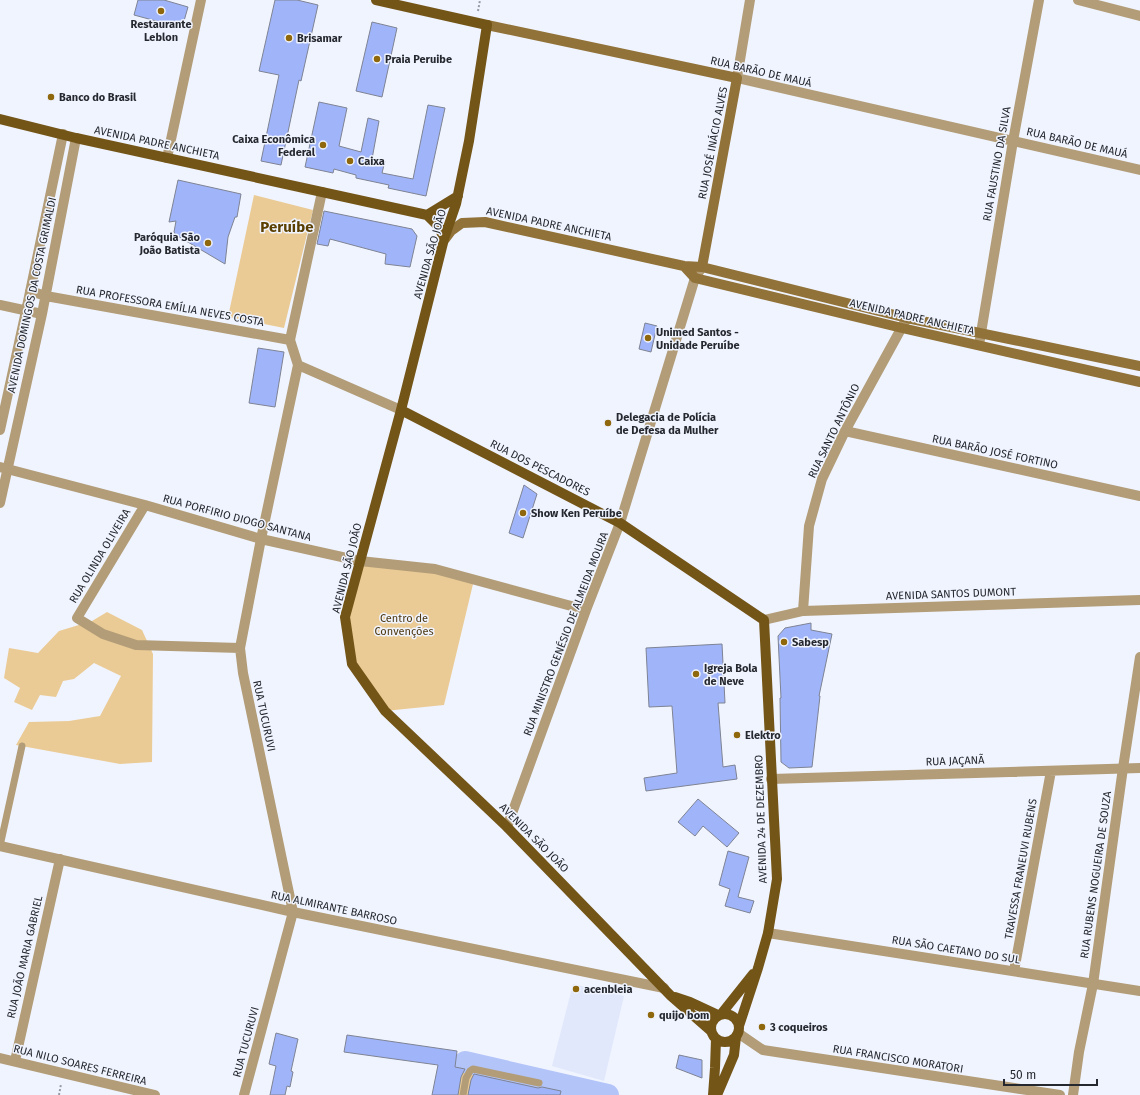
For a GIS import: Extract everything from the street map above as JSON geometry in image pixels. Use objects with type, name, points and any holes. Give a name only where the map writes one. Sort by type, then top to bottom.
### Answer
[{"type":"main road","name":"RUA BARÃO DE MAUÁ","points":[[376,0],[486,25],[737,78]]},
{"type":"main road","name":"AVENIDA SÃO JOÃO","points":[[486,25],[469,141],[458,196],[444,239],[401,410],[345,617],[352,664],[385,712],[508,827],[667,992],[713,1035]]},
{"type":"main road","name":"RUA JOSÉ INÁCIO ALVES","points":[[702,267],[737,78]]},
{"type":"main road","name":"AVENIDA PADRE ANCHIETA","points":[[0,120],[427,215]]},
{"type":"main road","points":[[444,239],[439,227],[427,215],[458,196]]},
{"type":"main road","name":"AVENIDA PADRE ANCHIETA","points":[[444,239],[451,231],[462,223],[485,222],[684,266],[702,267],[907,318],[1140,366]]},
{"type":"main road","points":[[684,266],[695,278]]},
{"type":"main road","name":"AVENIDA PADRE ANCHIETA","points":[[695,278],[902,328],[1140,382]]},
{"type":"main road","name":"RUA DOS PESCADORES","points":[[401,410],[620,524],[764,620]]},
{"type":"main road","name":"AVENIDA 24 DE DEZEMBRO","points":[[717,1095],[734,1055],[738,1032],[768,933],[777,880],[764,620]]},
{"type":"main road","name":"AVENIDA 24 DE DEZEMBRO","points":[[720,1014],[758,968]]},
{"type":"main road","points":[[667,992],[720,1014]]},
{"type":"main road","points":[[713,1035],[720,1042],[728,1042],[733,1040],[738,1032],[738,1022],[727,1013],[720,1014],[711,1022],[715,1068],[713,1095]]},
{"type":"street","points":[[167,158],[201,0]]},
{"type":"street","name":"RUA JOSÉ INÁCIO ALVES","points":[[737,78],[750,0]]},
{"type":"street","name":"RUA FAUSTINO DA SILVA","points":[[979,345],[1038,0]]},
{"type":"street","points":[[1078,0],[1140,16]]},
{"type":"street","name":"RUA BARÃO DE MAUÁ","points":[[737,78],[1140,170]]},
{"type":"street","name":"AVENIDA DOMINGOS DA COSTA GRIMALDI","points":[[0,430],[63,134]]},
{"type":"street","name":"AVENIDA DOMINGOS DA COSTA GRIMALDI","points":[[0,503],[4,468],[46,296],[76,138]]},
{"type":"street","points":[[290,340],[322,192]]},
{"type":"street","name":"RUA MINISTRO GENÉSIO DE ALMEIDA MOURA","points":[[508,827],[586,610],[620,524],[695,278],[702,267]]},
{"type":"street","name":"RUA PROFESSORA EMÍLIA NEVES COSTA","points":[[30,292],[290,340]]},
{"type":"street","points":[[0,305],[42,314]]},
{"type":"street","name":"RUA SANTO ANTÔNIO","points":[[803,611],[809,526],[822,479],[845,431],[907,318]]},
{"type":"street","name":"RUA TUCURUVI","points":[[244,1095],[293,912],[243,673],[240,648],[261,539],[298,365],[290,340]]},
{"type":"street","points":[[298,365],[401,410]]},
{"type":"street","name":"RUA BARÃO JOSÉ FORTINO","points":[[845,431],[1140,496]]},
{"type":"street","name":"RUA PORFIRIO DIOGO SANTANA","points":[[4,468],[145,505],[261,539],[360,561],[435,569],[586,610]]},
{"type":"street","name":"RUA OLINDA OLIVEIRA","points":[[145,505],[77,618],[104,634],[136,644],[240,648]]},
{"type":"street","name":"AVENIDA SANTOS DUMONT","points":[[764,620],[803,611],[1140,600]]},
{"type":"street","name":"RUA RUBENS NOGUEIRA DE SOUZA","points":[[1073,1095],[1079,1052],[1093,984],[1140,657]]},
{"type":"street","name":"RUA JAÇANÃ","points":[[772,779],[1140,768]]},
{"type":"street","name":"TRAVESSA FRANEUVI RUBENS","points":[[1014,971],[1051,770]]},
{"type":"street","name":"RUA ALMIRANTE BARROSO","points":[[0,846],[293,912],[667,992]]},
{"type":"street","name":"RUA JOÃO MARIA GABRIEL","points":[[15,1061],[60,859]]},
{"type":"street","name":"RUA SÃO CAETANO DO SUL","points":[[768,933],[1140,991]]},
{"type":"street","name":"RUA FRANCISCO MORATORI","points":[[738,1032],[763,1050],[1060,1095]]},
{"type":"street","name":"RUA NILO SOARES FERREIRA","points":[[0,1058],[155,1095]]},
{"type":"lane","points":[[0,846],[22,746]]},
{"type":"lane","points":[[463,1095],[466,1078],[473,1069],[539,1083]]},
{"type":"shaded area","points":[[573,984],[624,996],[604,1081],[552,1066]]},
{"type":"green space","points":[[254,195],[313,210],[284,328],[228,317]]},
{"type":"green space","name":"Centro de Convenções","points":[[360,561],[474,580],[444,705],[385,711],[352,664],[345,617]]},
{"type":"green space","points":[[107,612],[142,630],[153,654],[152,762],[120,764],[16,745],[29,722],[69,721],[100,716],[121,676],[94,663],[74,679],[63,681],[56,697],[40,695],[32,710],[14,702],[20,688],[4,678],[9,648],[38,653],[59,631],[92,621]]},
{"type":"green space","points":[[463,1054],[620,1095],[455,1095]]},
{"type":"building","name":"Restaurante Leblon","points":[[138,0],[164,0],[188,7],[182,28],[134,15]]},
{"type":"building","name":"Brisamar","points":[[275,0],[297,0],[318,5],[301,81],[299,80],[281,165],[261,161],[279,75],[259,71]]},
{"type":"building","name":"Praia Peruibe","points":[[372,22],[397,28],[382,97],[356,91]]},
{"type":"building","points":[[319,102],[347,108],[339,146],[361,152],[368,118],[379,121],[372,159],[385,161],[382,173],[413,179],[428,105],[445,108],[426,196],[388,188],[389,185],[356,178],[356,175],[334,169],[333,173],[305,167]]},
{"type":"building","points":[[178,180],[241,194],[237,217],[235,217],[228,237],[225,264],[176,235],[174,232],[176,221],[169,222]]},
{"type":"building","points":[[324,211],[412,229],[417,236],[410,267],[385,264],[386,254],[330,239],[328,246],[317,244]]},
{"type":"building","name":"Unimed Santos - Unidade Peruíbe","points":[[645,323],[657,326],[651,352],[639,349]]},
{"type":"building","points":[[258,348],[284,352],[275,407],[249,403]]},
{"type":"building","name":"Show Ken Peruíbe","points":[[524,485],[537,494],[523,538],[509,533]]},
{"type":"building","points":[[811,623],[811,630],[832,634],[819,696],[812,767],[789,768],[781,762],[781,698],[778,636],[785,628]]},
{"type":"building","points":[[722,644],[725,703],[718,703],[723,767],[735,765],[737,779],[646,791],[644,778],[677,773],[672,706],[649,707],[646,648]]},
{"type":"building","points":[[698,799],[739,833],[727,847],[703,826],[695,836],[678,822]]},
{"type":"building","points":[[728,851],[749,857],[738,897],[754,901],[750,913],[725,906],[730,889],[719,885]]},
{"type":"building","points":[[276,1033],[298,1039],[291,1071],[293,1072],[290,1087],[287,1086],[285,1095],[270,1095],[276,1066],[269,1064]]},
{"type":"building","points":[[347,1035],[457,1051],[455,1067],[465,1069],[461,1077],[458,1095],[432,1095],[438,1065],[344,1052]]},
{"type":"building","points":[[679,1055],[702,1060],[702,1078],[676,1068]]},
{"type":"building","points":[[474,1074],[538,1088],[542,1087],[561,1091],[560,1095],[468,1095],[471,1080]]},
{"type":"waterway","points":[[465,1062],[608,1095]]},
{"type":"place","name":"Restaurante Leblon","points":[[161,11]]},
{"type":"place","name":"Brisamar","points":[[289,38]]},
{"type":"place","name":"Praia Peruibe","points":[[377,59]]},
{"type":"place","name":"Banco do Brasil","points":[[51,97]]},
{"type":"place","name":"Caixa Econômica Federal","points":[[323,145]]},
{"type":"place","name":"Caixa","points":[[350,161]]},
{"type":"place","name":"Paróquia São João Batista","points":[[208,243]]},
{"type":"place","name":"Unimed Santos - Unidade Peruíbe","points":[[648,338]]},
{"type":"place","name":"Delegacia de Polícia de Defesa da Mulher","points":[[608,423]]},
{"type":"place","name":"Show Ken Peruíbe","points":[[523,513]]},
{"type":"place","name":"Sabesp","points":[[784,642]]},
{"type":"place","name":"Igreja Bola de Neve","points":[[696,674]]},
{"type":"place","name":"Elektro","points":[[737,735]]},
{"type":"place","name":"acenbleia","points":[[576,989]]},
{"type":"place","name":"quijo bom","points":[[651,1015]]},
{"type":"place","name":"3 coqueiros","points":[[762,1027]]},
{"type":"district","name":"Peruíbe","points":[[287,227]]}]
